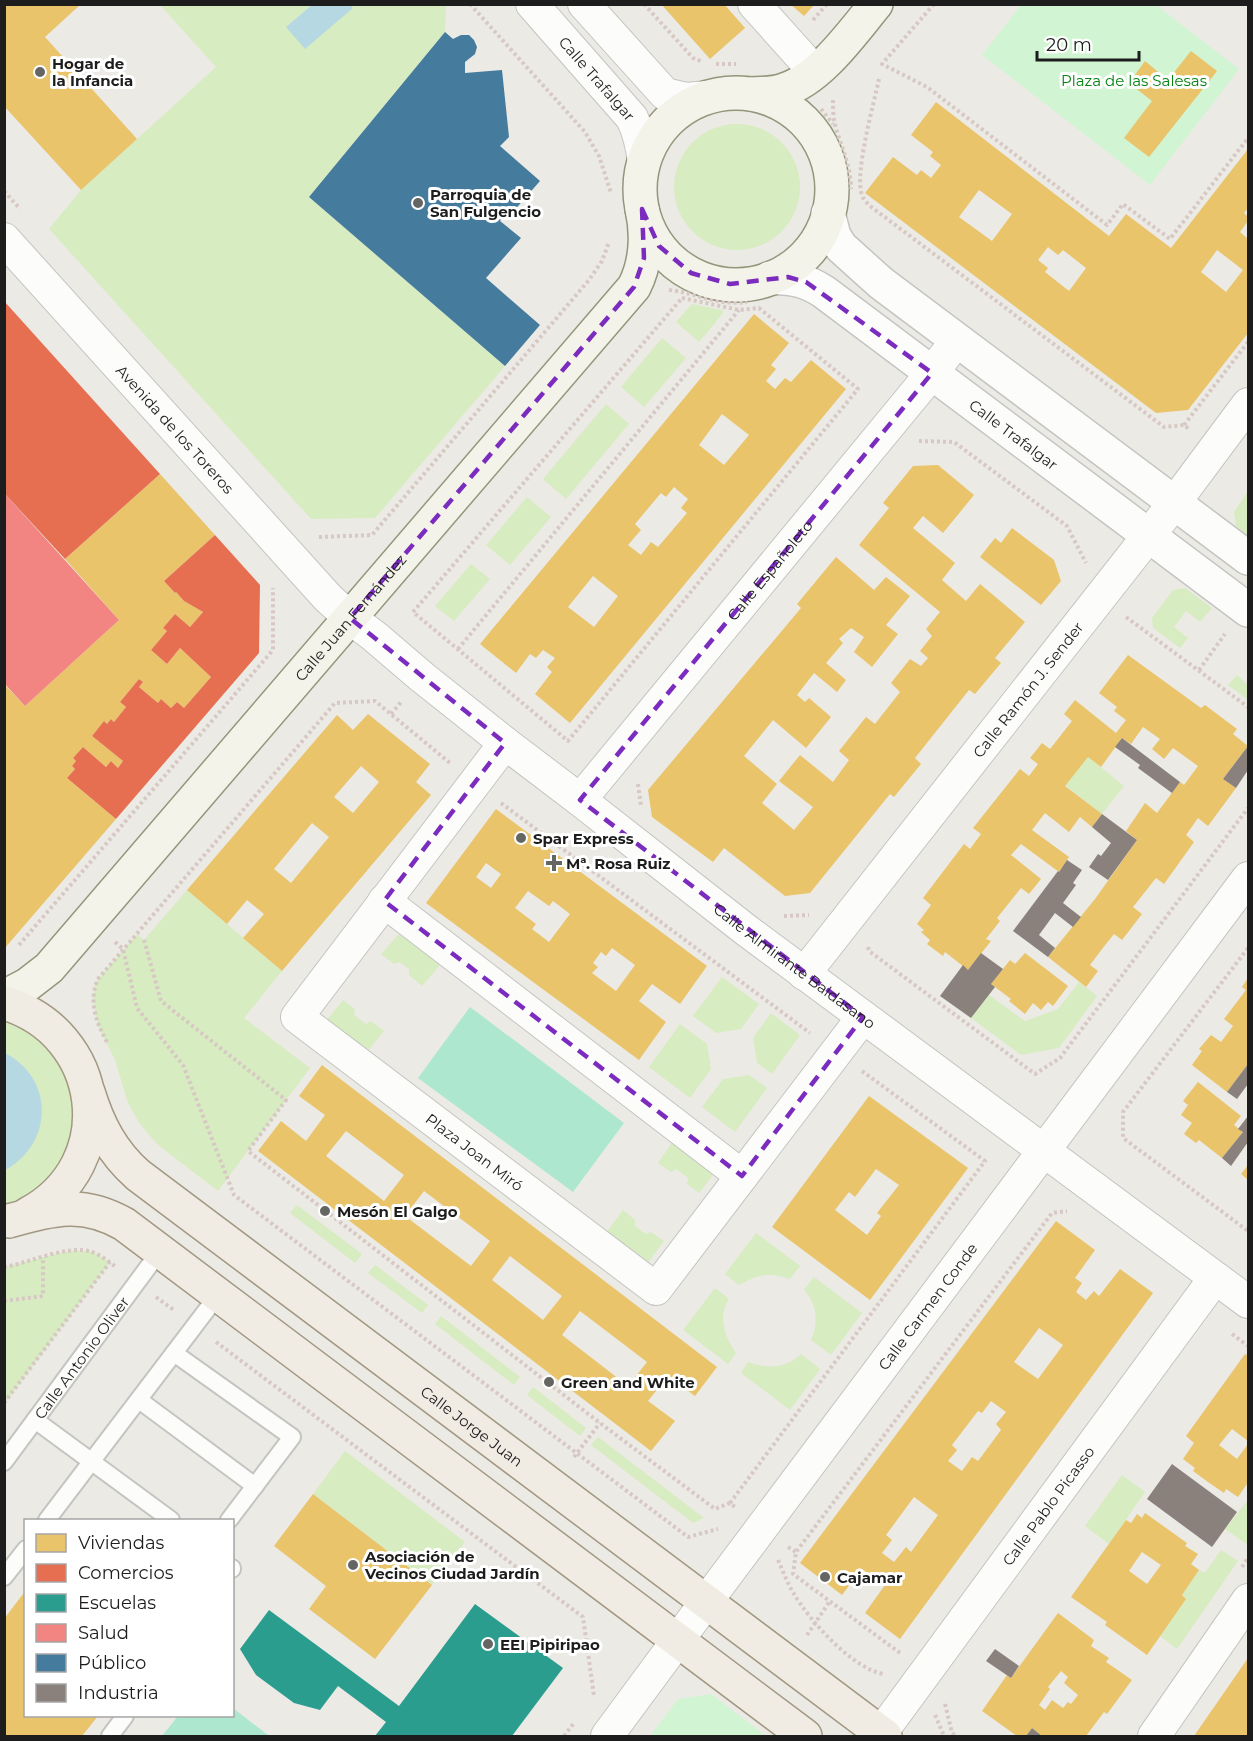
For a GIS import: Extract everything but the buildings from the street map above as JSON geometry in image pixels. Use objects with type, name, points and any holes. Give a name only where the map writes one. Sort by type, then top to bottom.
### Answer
[{"type":"main road","points":[[751,94],[772,100],[790,110],[806,124],[819,141],[827,161],[831,181],[830,203],[821,232],[810,249],[788,269],[750,284],[730,284],[700,278],[691,273],[659,246],[648,229],[642,209],[640,181],[650,144],[667,122],[690,104],[707,97],[733,92],[751,94],[786,90],[806,78],[837,50],[876,4]]},
{"type":"main road","name":"Calle Juan Fernández","points":[[4,997],[27,985],[49,968],[634,287],[644,258],[645,227],[642,209]]},
{"type":"main road","name":"Calle Jorge Juan","points":[[4,1003],[32,1014],[47,1024],[68,1046],[78,1062],[103,1133],[118,1155],[138,1175],[883,1735]]},
{"type":"main road","points":[[7,1222],[26,1215],[48,1201],[66,1183],[76,1168],[88,1137],[90,1112],[88,1092]]},
{"type":"main road","points":[[7,1222],[56,1210],[84,1209],[112,1218],[160,1251],[805,1737]]},
{"type":"street","name":"Calle Trafalgar","points":[[532,4],[632,118],[637,127],[644,162]]},
{"type":"street","points":[[584,4],[665,94],[687,99],[707,97]]},
{"type":"street","points":[[754,4],[815,72]]},
{"type":"street","points":[[828,213],[834,236],[841,247],[881,283],[1248,558]]},
{"type":"street","name":"Avenida de los Toreros","points":[[4,239],[328,598],[350,618]]},
{"type":"street","name":"Calle Trafalgar","points":[[770,278],[788,277],[814,286],[1149,535],[1239,619]]},
{"type":"street","name":"Calle Españoleto","points":[[580,800],[957,340]]},
{"type":"street","name":"Calle Ramón J. Sender","points":[[804,974],[1175,502],[1248,404]]},
{"type":"street","name":"Calle Almirante Baldasano","points":[[350,618],[505,743],[746,930],[1248,1302]]},
{"type":"street","name":"Plaza Joan Miró","points":[[505,743],[297,1017],[656,1288],[863,1017]]},
{"type":"street","name":"Calle Carmen Conde","points":[[614,1727],[1248,878]]},
{"type":"street","points":[[384,901],[742,1176]]},
{"type":"street","name":"Calle Pablo Picasso","points":[[883,1735],[922,1677],[1215,1278]]},
{"type":"street","points":[[1154,1737],[1248,1600]]},
{"type":"lane","name":"Calle Antonio Oliver","points":[[4,1462],[160,1251]]},
{"type":"lane","points":[[48,1519],[218,1295]]},
{"type":"lane","points":[[174,1353],[292,1437],[230,1519]]},
{"type":"lane","points":[[138,1400],[255,1486]]},
{"type":"lane","points":[[35,1420],[168,1519]]},
{"type":"lane","points":[[4,1577],[24,1552]]},
{"type":"lane","points":[[110,1737],[124,1717]]},
{"type":"path","points":[[470,4],[585,132],[599,156],[611,198]]},
{"type":"path","points":[[644,4],[693,58],[706,63]]},
{"type":"path","points":[[934,4],[882,64],[927,87],[1107,225],[1123,204],[1170,239],[1248,138]]},
{"type":"path","points":[[713,64],[734,64]]},
{"type":"path","points":[[879,79],[861,168],[861,192],[866,201],[1164,427],[1184,425],[1248,342]]},
{"type":"path","points":[[316,537],[372,535],[589,280],[602,261],[610,239]]},
{"type":"path","points":[[682,298],[739,310],[759,308],[858,389],[568,741],[458,650],[413,612],[682,298]]},
{"type":"path","points":[[458,650],[739,310]]},
{"type":"path","points":[[912,441],[954,442],[1067,526],[1090,570],[1127,601],[1119,611],[1248,707]]},
{"type":"path","points":[[14,952],[273,650],[273,587],[266,580]]},
{"type":"path","points":[[1198,670],[1239,619]]},
{"type":"path","points":[[109,1046],[98,1026],[93,999],[98,978],[335,703],[375,701],[475,784],[985,1161],[730,1503]]},
{"type":"path","points":[[869,951],[1035,1074],[1059,1058],[1248,808]]},
{"type":"path","points":[[783,916],[813,914]]},
{"type":"path","points":[[90,921],[123,949],[137,1008],[183,1065],[234,1195],[688,1537],[730,1526],[778,1560],[803,1609],[834,1644],[854,1660],[878,1673],[922,1677]]},
{"type":"path","points":[[144,940],[160,1001],[286,1100],[248,1150],[600,1423],[715,1509]]},
{"type":"path","points":[[1248,948],[1123,1112],[1123,1138],[1248,1231]]},
{"type":"path","points":[[243,1209],[251,1215]]},
{"type":"path","points":[[944,1737],[922,1677],[793,1574],[796,1552],[1052,1213]]},
{"type":"path","points":[[4,1267],[68,1251],[91,1251],[110,1262],[583,1617],[594,1696],[614,1727]]},
{"type":"path","points":[[305,1256],[574,1457],[600,1423]]},
{"type":"path","points":[[4,1301],[43,1296],[43,1257]]},
{"type":"path","points":[[4,1403],[110,1262]]},
{"type":"path","points":[[945,1703],[952,1733],[956,1737]]},
{"type":"highlighted area","points":[[642,209],[659,246],[691,273],[730,284],[788,277],[806,282],[932,373],[580,800],[863,1017],[742,1176],[384,901],[505,743],[350,618],[634,287],[644,258]]},
{"type":"green space","points":[[160,5],[446,5],[445,32],[309,197],[505,366],[375,518],[311,519],[49,229],[81,190],[216,67]]},
{"type":"green space","name":"Plaza de las Salesas","points":[[1021,5],[1156,5],[1239,69],[1150,185],[982,55]]},
{"type":"green space","points":[[737,124],[761,129],[782,142],[795,163],[800,187],[795,211],[782,232],[761,245],[737,250],[713,245],[692,232],[679,211],[674,187],[679,163],[692,142],[713,129]]},
{"type":"green space","points":[[692,304],[722,310],[723,313],[699,342],[676,322]]},
{"type":"green space","points":[[662,338],[686,358],[644,407],[621,387]]},
{"type":"green space","points":[[606,404],[629,424],[566,499],[543,479]]},
{"type":"green space","points":[[1248,491],[1248,535],[1236,526],[1234,512]]},
{"type":"green space","points":[[527,497],[551,517],[510,565],[486,545]]},
{"type":"green space","points":[[471,564],[490,579],[454,621],[435,606]]},
{"type":"green space","points":[[1185,588],[1212,608],[1200,622],[1186,611],[1174,627],[1188,638],[1180,648],[1153,628],[1152,618],[1173,590]]},
{"type":"green space","points":[[1237,675],[1248,685],[1248,700],[1228,685]]},
{"type":"green space","points":[[1087,756],[1124,786],[1102,814],[1065,785]]},
{"type":"green space","points":[[187,890],[282,971],[244,1018],[310,1068],[218,1191],[158,1145],[140,1124],[128,1103],[115,1060],[98,1026],[93,999],[98,979],[137,934],[144,940]]},
{"type":"green space","points":[[399,934],[440,965],[422,986],[409,975],[409,969],[399,962],[394,964],[381,954]]},
{"type":"green space","points":[[722,977],[759,1004],[741,1029],[716,1033],[693,1016]]},
{"type":"green space","points":[[1079,982],[1097,996],[1059,1048],[1021,1055],[971,1018],[989,995],[1025,1021],[1058,1009]]},
{"type":"green space","points":[[343,1000],[355,1009],[354,1015],[366,1024],[371,1021],[384,1031],[366,1053],[325,1022]]},
{"type":"green space","points":[[5,1003],[58,1034],[84,1149],[5,1223]]},
{"type":"green space","points":[[470,1007],[624,1123],[573,1192],[418,1078]]},
{"type":"green space","points":[[771,1013],[800,1035],[772,1074],[757,1063],[753,1038]]},
{"type":"green space","points":[[680,1024],[707,1044],[711,1069],[690,1098],[649,1067]]},
{"type":"green space","points":[[749,1075],[767,1088],[735,1132],[702,1107],[723,1079]]},
{"type":"green space","points":[[674,1140],[716,1171],[699,1193],[687,1184],[688,1178],[676,1169],[671,1172],[658,1163]]},
{"type":"green space","points":[[297,1205],[362,1254],[355,1263],[290,1213]]},
{"type":"green space","points":[[623,1210],[635,1220],[635,1226],[646,1234],[651,1232],[664,1241],[647,1264],[606,1233]]},
{"type":"green space","points":[[756,1233],[800,1266],[790,1279],[776,1275],[764,1275],[739,1285],[725,1274]]},
{"type":"green space","points":[[68,1251],[91,1251],[110,1262],[5,1403],[5,1267]]},
{"type":"green space","points":[[375,1265],[428,1305],[422,1313],[368,1273]]},
{"type":"green space","points":[[814,1277],[862,1313],[831,1355],[811,1340],[816,1321],[812,1301],[804,1290]]},
{"type":"green space","points":[[715,1288],[729,1299],[723,1312],[723,1319],[729,1340],[736,1353],[728,1364],[683,1330]]},
{"type":"green space","points":[[441,1316],[520,1377],[514,1385],[435,1324]]},
{"type":"green space","points":[[801,1354],[820,1369],[790,1410],[741,1373],[748,1362],[762,1366],[776,1366],[789,1363]]},
{"type":"green space","points":[[533,1387],[586,1428],[580,1436],[527,1395]]},
{"type":"green space","points":[[598,1437],[704,1518],[693,1523],[591,1445]]},
{"type":"green space","points":[[345,1451],[465,1542],[432,1585],[313,1494]]},
{"type":"green space","points":[[1122,1475],[1145,1492],[1109,1544],[1085,1526]]},
{"type":"green space","points":[[1248,1500],[1248,1545],[1225,1529]]},
{"type":"green space","points":[[1221,1550],[1238,1561],[1177,1649],[1160,1636],[1186,1599],[1182,1595],[1199,1570],[1205,1573]]},
{"type":"green space","points":[[711,1694],[766,1736],[650,1736],[678,1699]]},
{"type":"green space","points":[[234,1709],[269,1736],[162,1736],[177,1717],[234,1717]]},
{"type":"water","points":[[312,5],[350,5],[353,8],[305,49],[286,27]]},
{"type":"water","points":[[5,1053],[21,1064],[33,1079],[40,1095],[42,1112],[39,1128],[32,1144],[21,1159],[5,1170]]},
{"type":"place","name":"Hogar de la Infancia","points":[[40,72]]},
{"type":"place","name":"Parroquia de San Fulgencio","points":[[418,203]]},
{"type":"place","name":"Spar Express","points":[[521,838]]},
{"type":"place","name":"Mª. Rosa Ruiz","points":[[554,863]]},
{"type":"place","name":"Mesón El Galgo","points":[[325,1211]]},
{"type":"place","name":"Green and White","points":[[549,1382]]},
{"type":"place","name":"Asociación de Vecinos Ciudad Jardín","points":[[353,1565]]},
{"type":"place","name":"Cajamar","points":[[825,1577]]},
{"type":"place","name":"EEI Pipiripao","points":[[488,1644]]}]
